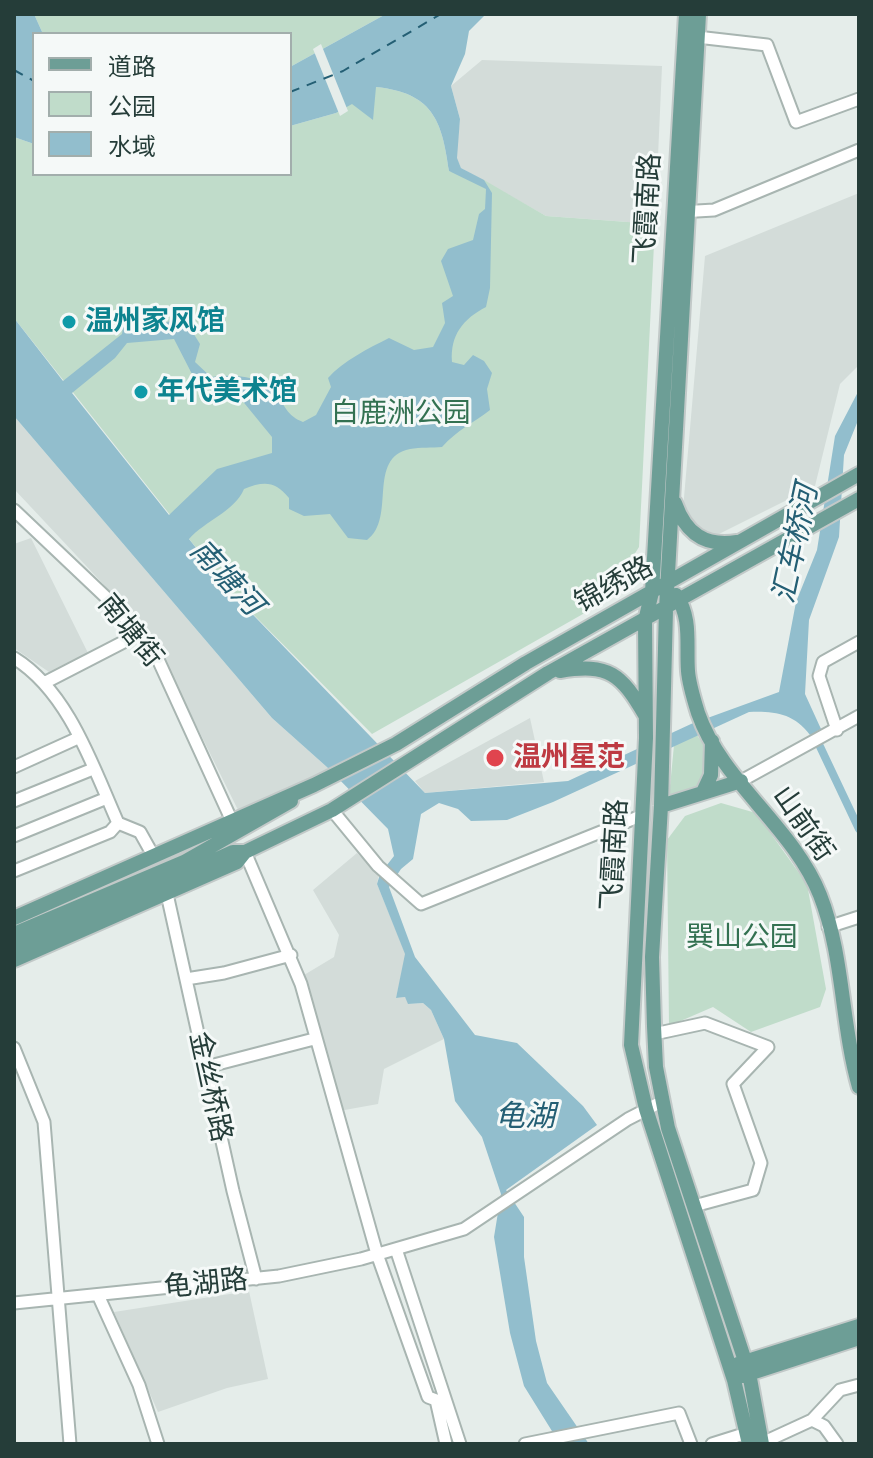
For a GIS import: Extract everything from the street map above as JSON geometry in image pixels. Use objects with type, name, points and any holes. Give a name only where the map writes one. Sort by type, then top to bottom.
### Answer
[{"type":"main road","name":"飞霞南路","points":[[686,14],[661,806],[652,957],[654,1034],[668,1128],[747,1367],[755,1441]]},
{"type":"main road","name":"飞霞南路","points":[[699,14],[680,212],[652,592],[645,621],[645,791],[631,1045],[646,1109],[755,1441]]},
{"type":"main road","name":"锦绣路","points":[[314,785],[396,744],[854,477]]},
{"type":"main road","points":[[672,497],[683,523],[699,539],[719,545],[745,541]]},
{"type":"main road","name":"锦绣路","points":[[332,810],[548,673],[815,527],[854,502]]},
{"type":"main road","name":"山前街","points":[[668,584],[680,601],[689,634],[688,673],[699,714],[712,740],[782,834],[819,894],[859,1087]]},
{"type":"main road","points":[[548,673],[591,666],[613,674],[628,685],[645,715]]},
{"type":"main road","points":[[704,790],[711,775],[712,740]]},
{"type":"main road","points":[[661,806],[704,790],[741,781]]},
{"type":"main road","points":[[14,918],[154,857],[231,819],[314,785]]},
{"type":"main road","points":[[14,934],[184,862],[269,816],[314,785]]},
{"type":"main road","points":[[14,960],[237,862],[245,852],[332,810]]},
{"type":"main road","points":[[14,945],[111,907],[233,852],[245,852]]},
{"type":"main road","points":[[732,1374],[859,1326]]},
{"type":"main road","points":[[747,1367],[859,1338]]},
{"type":"street","points":[[697,37],[767,45],[796,122],[859,99]]},
{"type":"street","points":[[680,212],[714,210],[859,150]]},
{"type":"street","name":"南塘街","points":[[14,510],[112,603],[156,655],[231,819]]},
{"type":"street","points":[[44,683],[139,634]]},
{"type":"street","points":[[834,732],[819,676],[823,662],[859,642]]},
{"type":"street","points":[[14,658],[57,697],[118,823],[140,832],[154,857]]},
{"type":"street","points":[[741,781],[808,747],[859,716]]},
{"type":"street","points":[[14,767],[78,738]]},
{"type":"street","points":[[14,801],[93,769]]},
{"type":"street","points":[[14,836],[107,798]]},
{"type":"street","points":[[332,810],[378,866],[421,904],[643,815]]},
{"type":"street","points":[[14,871],[110,832],[118,823]]},
{"type":"street","points":[[245,852],[291,955],[377,1254],[428,1397],[436,1400],[446,1444]]},
{"type":"street","name":"金丝桥路","points":[[167,894],[256,1279]]},
{"type":"street","points":[[828,927],[859,917]]},
{"type":"street","points":[[186,979],[235,971],[291,955]]},
{"type":"street","points":[[654,1034],[705,1023],[768,1047],[733,1084],[761,1163],[753,1190],[694,1206]]},
{"type":"street","points":[[206,1067],[314,1039]]},
{"type":"street","points":[[14,1048],[44,1122],[70,1444]]},
{"type":"street","name":"龟湖路","points":[[14,1303],[256,1279],[377,1254],[464,1229],[646,1109],[663,1101]]},
{"type":"street","points":[[396,1249],[460,1444]]},
{"type":"street","points":[[98,1295],[139,1385],[158,1444]]},
{"type":"street","points":[[712,1444],[755,1441],[812,1420],[840,1390],[859,1385]]},
{"type":"street","points":[[525,1444],[679,1413],[691,1444]]},
{"type":"street","points":[[812,1420],[824,1426],[837,1444]]},
{"type":"shaded area","points":[[482,60],[662,66],[655,224],[546,216],[461,168],[456,157],[460,119],[451,86]]},
{"type":"shaded area","points":[[859,193],[859,365],[840,384],[815,486],[715,536],[691,527],[683,509],[705,256]]},
{"type":"shaded area","points":[[14,416],[272,718],[328,768],[324,772],[238,810],[152,636],[14,489]]},
{"type":"shaded area","points":[[31,538],[88,653],[49,672],[14,648],[14,544]]},
{"type":"shaded area","name":"温州星范","points":[[530,718],[544,782],[425,793],[415,781]]},
{"type":"shaded area","points":[[357,853],[379,874],[377,884],[406,955],[396,998],[405,997],[409,1004],[423,1003],[431,1010],[444,1039],[384,1069],[378,1104],[339,1111],[304,975],[334,957],[339,935],[313,890]]},
{"type":"shaded area","points":[[249,1291],[268,1379],[227,1388],[158,1412],[114,1312]]},
{"type":"green space","points":[[34,14],[386,14],[292,66],[292,32],[42,32]]},
{"type":"green space","name":"白鹿洲公园","points":[[376,87],[410,95],[431,112],[438,123],[449,171],[484,180],[546,216],[655,224],[639,547],[604,602],[372,734],[232,593],[14,318],[14,137],[32,143],[32,176],[292,176],[292,125],[336,113]]},
{"type":"green space","points":[[697,735],[710,755],[704,785],[669,797],[674,745]]},
{"type":"green space","name":"巽山公园","points":[[721,803],[756,813],[807,884],[826,989],[820,1007],[751,1032],[713,1007],[669,1026],[667,840],[685,816]]},
{"type":"water","points":[[14,14],[34,14],[42,32],[32,32],[32,143],[14,137]]},
{"type":"water","name":"龟湖","points":[[386,14],[486,14],[469,31],[465,54],[451,86],[460,119],[457,158],[461,168],[484,180],[492,193],[490,288],[486,307],[471,317],[456,336],[452,362],[464,365],[473,355],[484,361],[492,373],[487,389],[490,410],[442,447],[410,449],[397,455],[389,464],[385,476],[376,530],[367,540],[348,538],[330,514],[304,516],[289,509],[289,498],[269,484],[244,489],[234,504],[189,539],[232,593],[425,793],[568,781],[691,724],[779,692],[796,602],[817,550],[835,436],[859,390],[859,418],[844,455],[839,537],[809,620],[805,694],[821,729],[810,735],[790,718],[766,712],[749,712],[507,820],[471,821],[458,809],[439,803],[421,814],[413,859],[401,869],[389,887],[415,957],[475,1035],[517,1043],[583,1106],[597,1125],[506,1190],[524,1217],[524,1257],[536,1341],[547,1383],[589,1444],[560,1444],[524,1386],[510,1333],[494,1237],[501,1194],[482,1137],[455,1101],[444,1039],[431,1010],[423,1003],[408,1004],[405,997],[396,998],[405,954],[377,884],[380,874],[394,856],[388,829],[328,768],[272,718],[14,416],[14,318],[63,381],[122,334],[123,327],[145,317],[163,324],[177,318],[185,320],[200,344],[195,362],[211,377],[238,376],[264,383],[291,414],[303,422],[316,415],[331,387],[328,378],[365,351],[389,338],[414,350],[433,347],[445,323],[442,303],[453,296],[441,261],[448,249],[473,240],[479,214],[485,209],[486,189],[449,171],[438,123],[422,103],[410,95],[376,87],[373,120],[352,104],[336,113],[292,125],[292,66]],"holes":[[[174,339],[193,376],[208,387],[236,393],[272,437],[272,453],[217,469],[169,515],[72,393],[115,358],[127,343]]]},
{"type":"pier","points":[[321,44],[348,111],[340,116],[313,49]]},
{"type":"waterway","points":[[815,736],[859,829]]},
{"type":"ferry route","points":[[292,91],[343,71],[441,14]]},
{"type":"ferry route","points":[[14,70],[32,80]]},
{"type":"place","name":"温州家风馆","points":[[69,322]]},
{"type":"place","name":"年代美术馆","points":[[141,392]]},
{"type":"place","name":"温州星范","points":[[495,758]]},
{"type":"water label","name":"汇车桥河","points":[[796,544]]},
{"type":"water label","name":"南塘河","points":[[226,578]]}]
